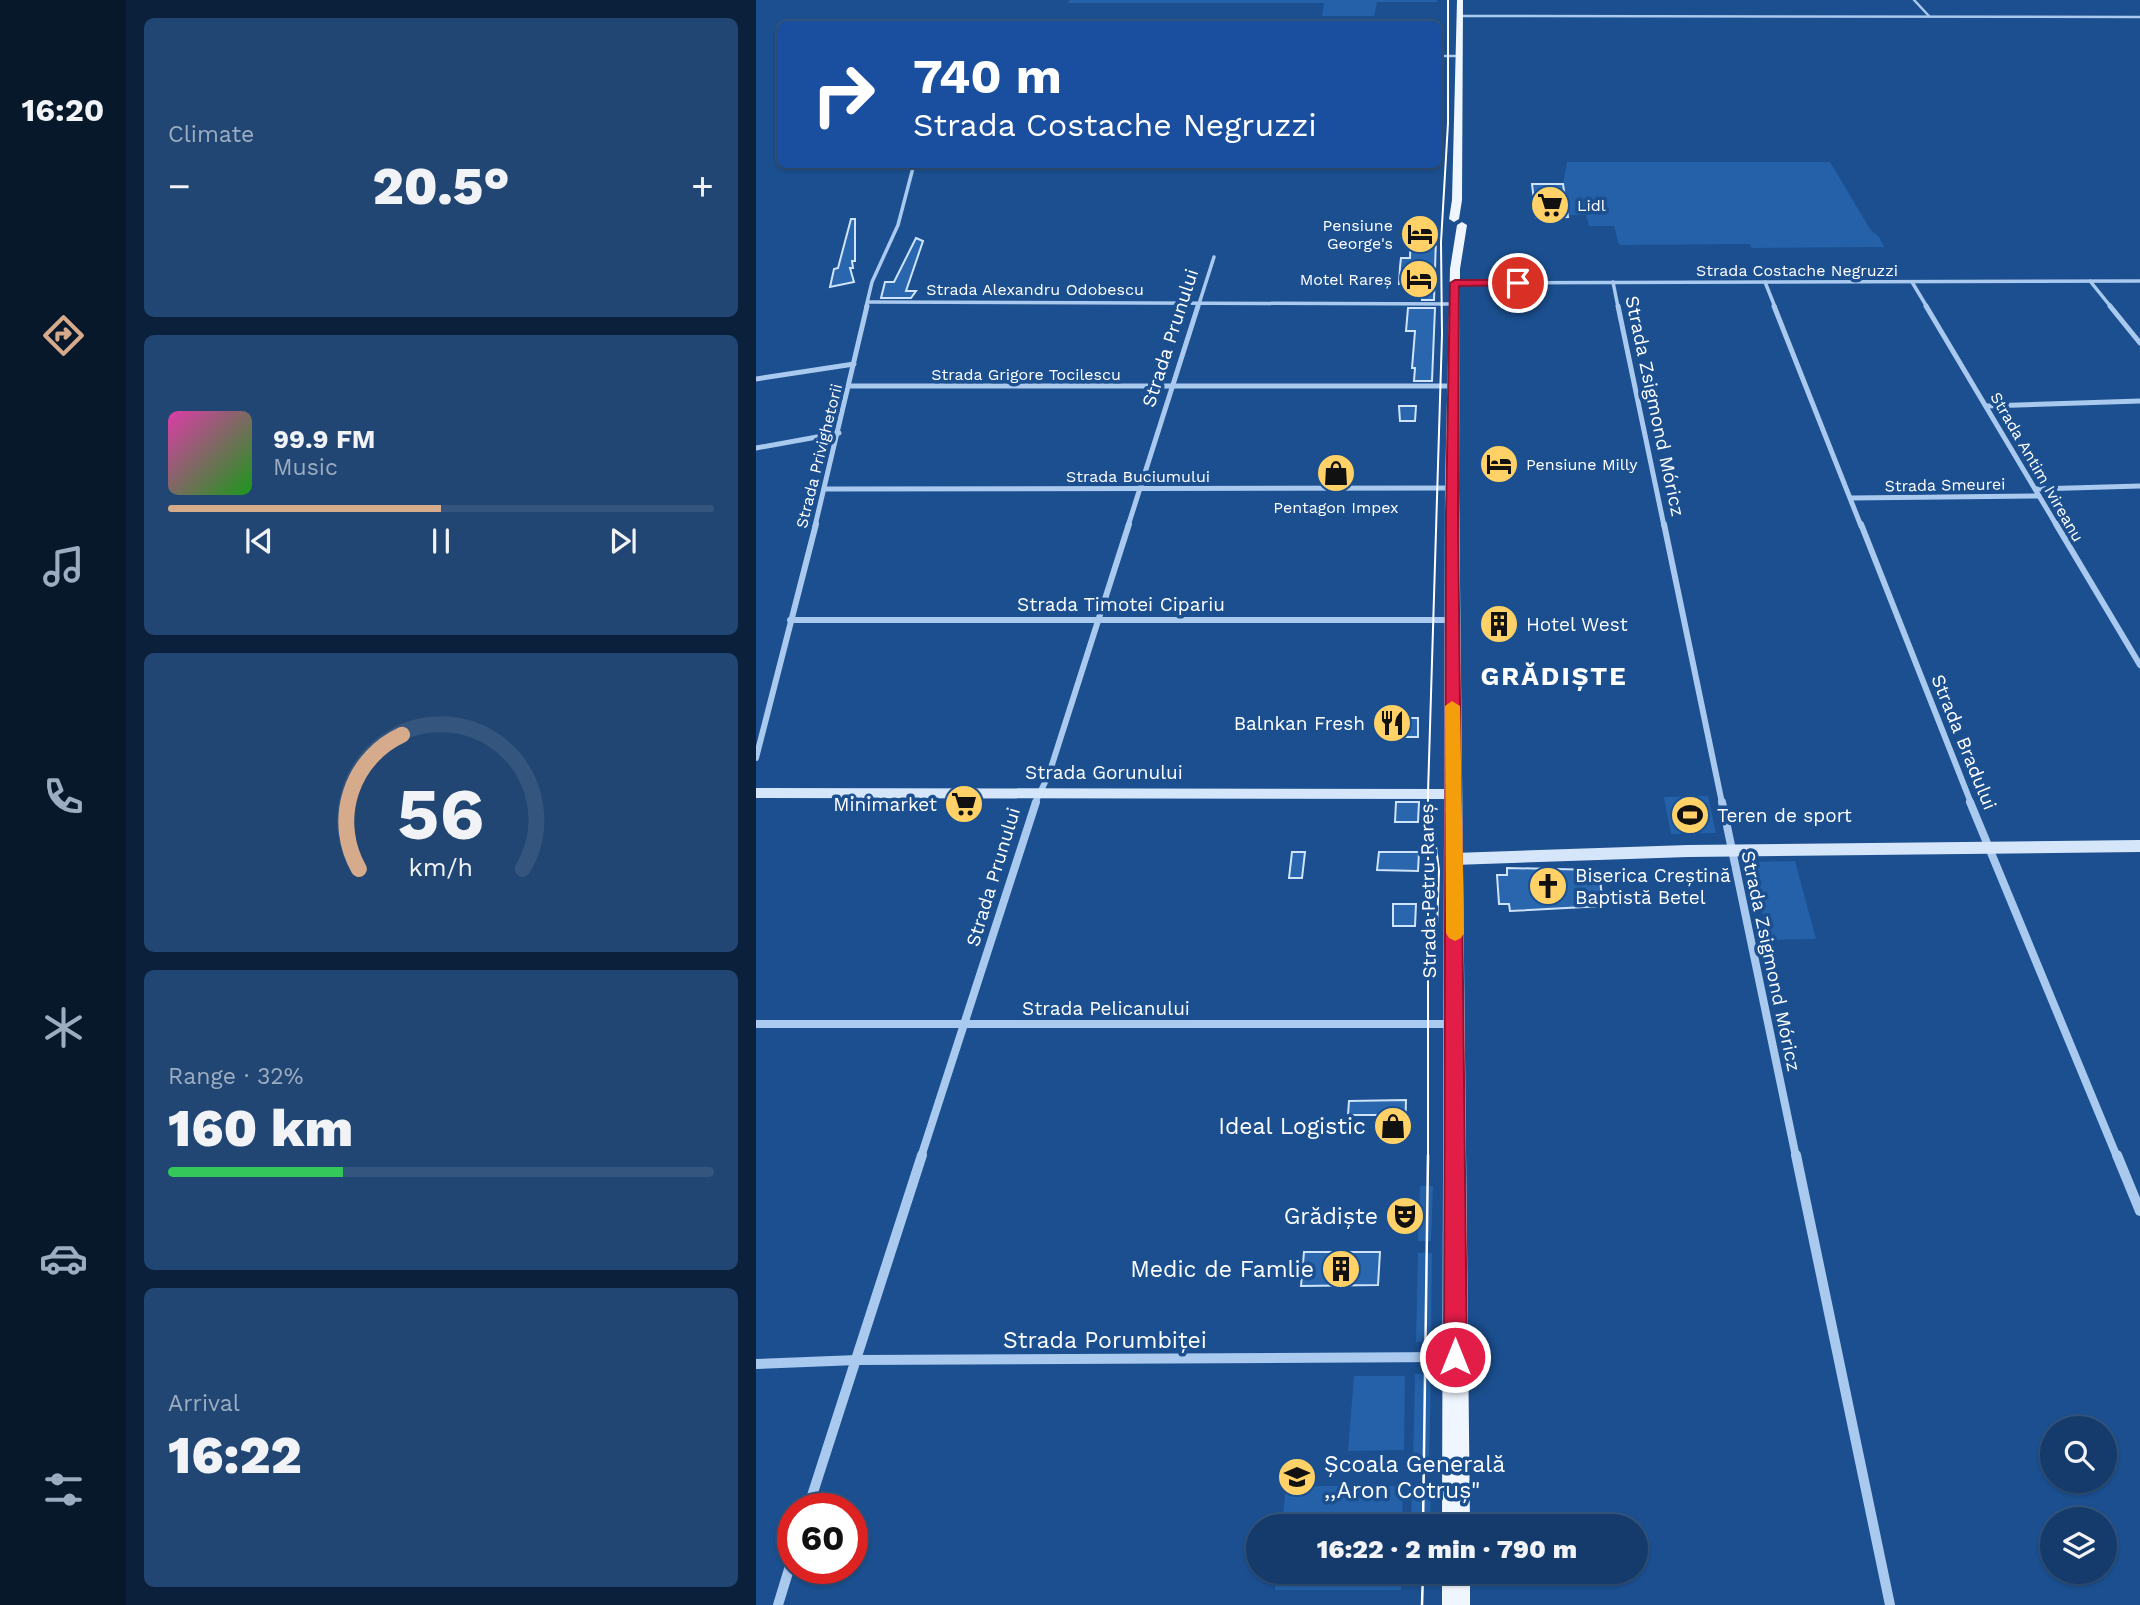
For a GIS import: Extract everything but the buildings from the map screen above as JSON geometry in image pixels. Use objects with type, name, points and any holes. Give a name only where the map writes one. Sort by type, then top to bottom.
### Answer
[{"type":"main road","points":[[1459,56],[1460,0]]},
{"type":"main road","name":"Strada Petru Rareș","points":[[1456,1514],[1452,488],[1459,56]]},
{"type":"main road","points":[[1456,1584],[1456,1605]]},
{"type":"street","points":[[1914,0],[1929,16]]},
{"type":"street","points":[[1460,16],[2140,17]]},
{"type":"street","points":[[1442,56],[1459,56]]},
{"type":"street","name":"Strada Privighetorii","points":[[756,758],[839,433],[872,282],[898,225],[912,168]]},
{"type":"street","name":"Strada Prunului","points":[[813,1493],[1039,791],[1049,774],[1214,257]]},
{"type":"street","points":[[2090,281],[2140,343]]},
{"type":"street","name":"Strada Costache Negruzzi","points":[[1455,283],[2140,281]]},
{"type":"street","name":"Strada Zsigmond Móricz","points":[[1613,282],[1890,1605]]},
{"type":"street","name":"Strada Bradului","points":[[1765,282],[1988,846],[2140,1211]]},
{"type":"street","name":"Strada Antim Ivireanu","points":[[1912,282],[2140,665]]},
{"type":"street","name":"Strada Alexandru Odobescu","points":[[868,302],[1454,304]]},
{"type":"street","points":[[756,379],[855,364]]},
{"type":"street","name":"Strada Grigore Tocilescu","points":[[849,386],[1454,386]]},
{"type":"street","points":[[1987,406],[2140,401]]},
{"type":"street","points":[[756,447],[839,433]]},
{"type":"street","name":"Strada Smeurei","points":[[1851,498],[2037,493],[2140,486]]},
{"type":"street","name":"Strada Buciumului","points":[[824,489],[1452,488]]},
{"type":"street","name":"Strada Timotei Cipariu","points":[[790,620],[1452,620]]},
{"type":"street","name":"Strada Gorunului","points":[[756,793],[1039,791],[1452,794]]},
{"type":"street","points":[[1454,859],[1732,850],[2140,846]]},
{"type":"street","name":"Strada Pelicanului","points":[[756,1024],[1455,1024]]},
{"type":"street","name":"Strada Porumbiței","points":[[756,1364],[857,1360],[1455,1357]]},
{"type":"street","points":[[778,1605],[784,1584]]},
{"type":"shaded area","points":[[1070,0],[1437,2],[1377,2],[1374,16],[1322,16],[1324,3],[1067,3]]},
{"type":"shaded area","points":[[1567,162],[1830,162],[1870,229],[1879,237],[1884,247],[1619,245],[1614,226],[1589,226],[1586,215],[1568,215],[1563,184]]},
{"type":"shaded area","name":"Teren de sport","points":[[1708,796],[1716,833],[1671,834],[1664,797]]},
{"type":"shaded area","points":[[1795,861],[1816,939],[1769,940],[1750,862]]},
{"type":"shaded area","points":[[1420,1186],[1433,1186],[1431,1241],[1418,1241]]},
{"type":"shaded area","points":[[1418,1253],[1432,1253],[1431,1342],[1416,1342]]},
{"type":"shaded area","points":[[1415,1374],[1431,1374],[1429,1465],[1413,1465]]},
{"type":"shaded area","points":[[1354,1376],[1405,1376],[1404,1450],[1348,1451]]},
{"type":"shaded area","points":[[1286,1486],[1403,1486],[1402,1514],[1283,1514]]},
{"type":"shaded area","points":[[1431,1487],[1430,1514],[1411,1514],[1412,1489]]},
{"type":"shaded area","points":[[1276,1584],[1401,1584],[1401,1590],[1275,1590]]},
{"type":"tram line","points":[[1428,1155],[1428,793],[1442,334],[1441,242],[1448,123],[1448,0]]},
{"type":"tram line","points":[[1436,846],[1439,871],[1437,927]]},
{"type":"tram line","points":[[1423,1514],[1428,1155]]},
{"type":"tram line","points":[[1422,1605],[1423,1584]]},
{"type":"slow traffic","points":[[1452,706],[1455,933]]},
{"type":"place","name":"Lidl","points":[[1550,205]]},
{"type":"place","name":"Pensiune George's","points":[[1420,234]]},
{"type":"place","name":"Motel Rareș","points":[[1419,279]]},
{"type":"place","name":"Pensiune Milly","points":[[1499,464]]},
{"type":"place","name":"Pentagon Impex","points":[[1336,473]]},
{"type":"place","name":"Hotel West","points":[[1499,624]]},
{"type":"place","name":"Balnkan Fresh","points":[[1392,723]]},
{"type":"place","name":"Minimarket","points":[[964,804]]},
{"type":"place","name":"Teren de sport","points":[[1690,815]]},
{"type":"place","name":"Biserica Creștină Baptistă Betel","points":[[1548,886]]},
{"type":"place","name":"Ideal Logistic","points":[[1393,1126]]},
{"type":"place","name":"Grădiște","points":[[1405,1216]]},
{"type":"place","name":"Medic de Famlie","points":[[1341,1269]]},
{"type":"place","name":"Școala Generală ,,Aron Cotruș\"","points":[[1297,1477]]},
{"type":"district","name":"GRĂDIȘTE","points":[[1554,676]]},
{"type":"route","points":[[1455,1357],[1452,794],[1455,283],[1518,283]]}]
